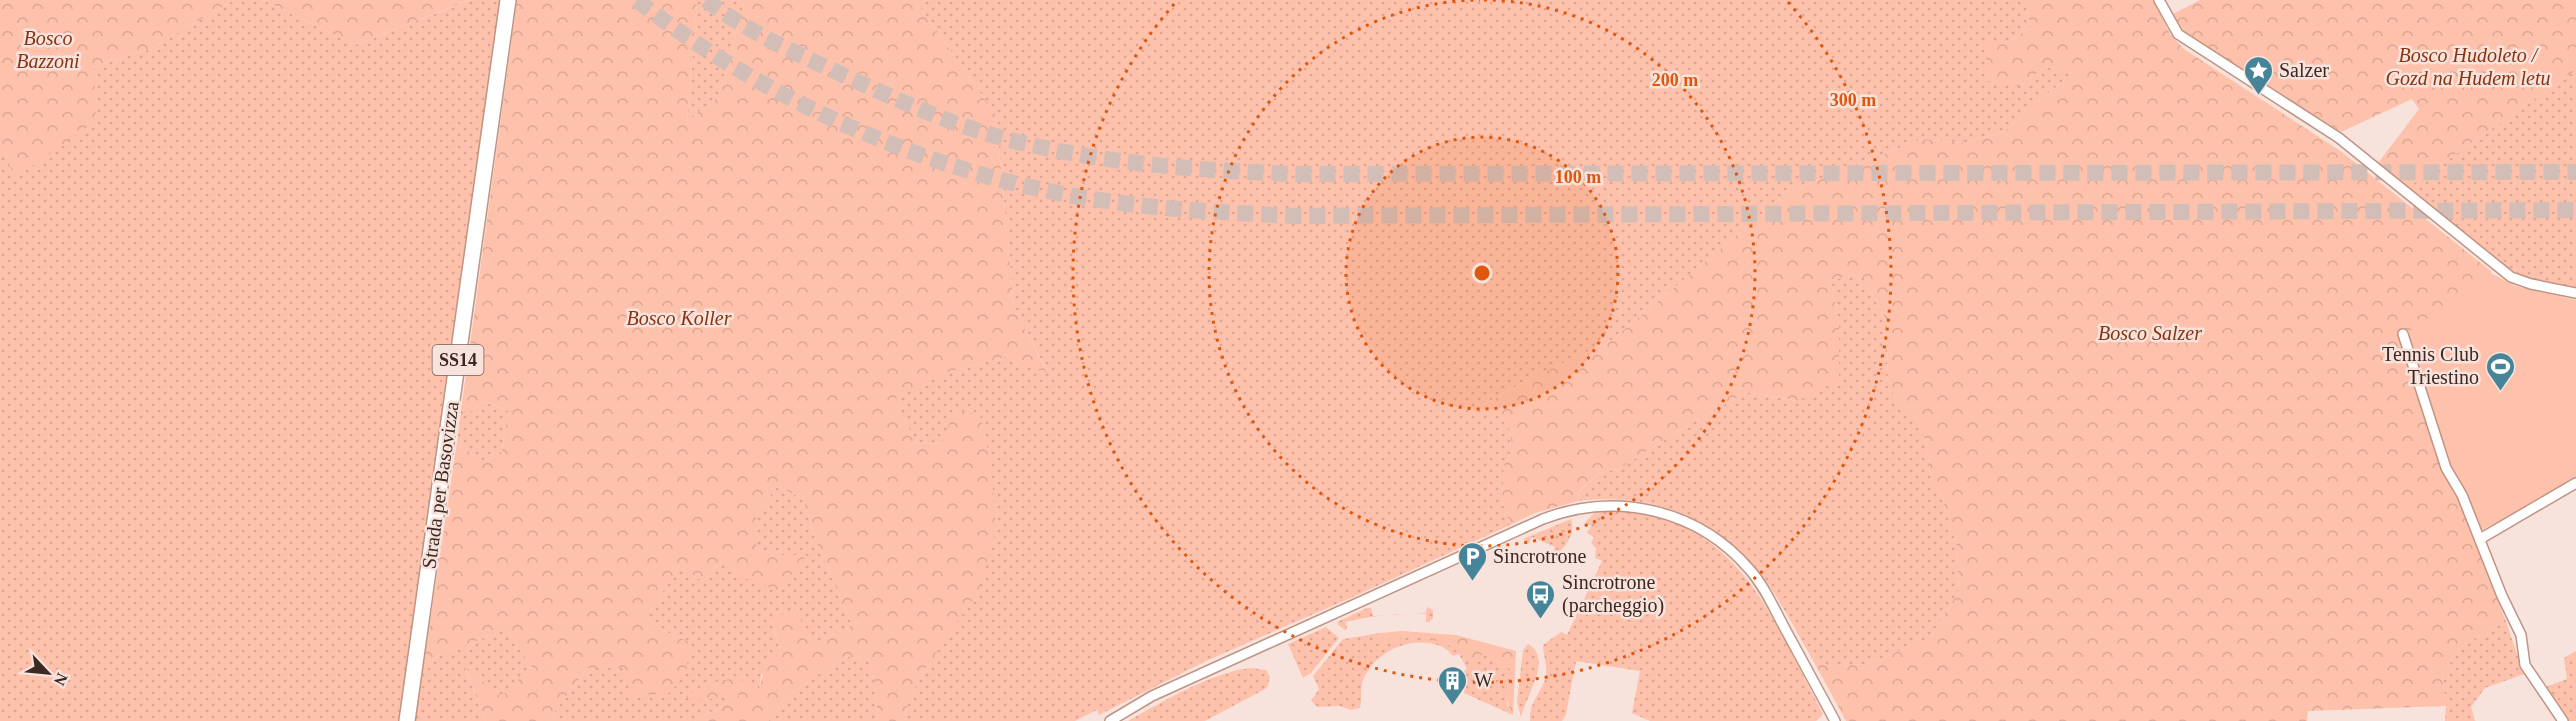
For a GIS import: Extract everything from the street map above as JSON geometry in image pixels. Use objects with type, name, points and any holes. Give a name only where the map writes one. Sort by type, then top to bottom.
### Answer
[{"type":"main road","name":"Strada per Basovizza","points":[[407,721],[508,0]]},
{"type":"street","points":[[2159,0],[2178,34],[2339,138],[2511,277],[2530,284],[2576,293]]},
{"type":"street","points":[[2403,334],[2446,468],[2462,495],[2502,596],[2521,634],[2525,665],[2563,721]]},
{"type":"street","points":[[2480,539],[2576,483]]},
{"type":"street","points":[[1110,721],[1152,696],[1543,519],[1580,508],[1616,505],[1656,511],[1685,521],[1719,541],[1740,559],[1760,583],[1835,721]]},
{"type":"green space","name":"Bosco Bazzoni","points":[[0,0],[234,0],[150,49],[94,67],[96,121],[15,178],[0,142]]},
{"type":"green space","points":[[234,0],[263,0],[355,45],[470,0],[500,0],[400,721],[0,721],[0,142],[15,177],[94,67],[150,49]]},
{"type":"green space","points":[[263,0],[469,0],[355,45]]},
{"type":"green space","name":"Bosco Koller","points":[[517,0],[697,0],[687,121],[718,97],[745,0],[915,0],[996,115],[1014,307],[1048,374],[1005,357],[945,373],[896,398],[915,442],[940,444],[956,410],[980,415],[991,464],[996,529],[978,592],[928,665],[909,698],[904,721],[876,721],[878,714],[870,660],[844,656],[784,699],[770,721],[695,721],[740,695],[701,700],[685,697],[708,683],[737,678],[759,690],[766,659],[782,655],[771,619],[794,610],[816,643],[852,625],[817,543],[803,499],[778,486],[756,513],[756,548],[777,555],[807,555],[779,591],[731,573],[724,558],[703,581],[679,567],[646,617],[663,631],[690,642],[686,674],[669,693],[631,696],[623,668],[587,668],[548,721],[486,721],[465,666],[501,697],[532,667],[506,629],[424,662],[457,442],[481,461],[501,456],[508,411],[485,402],[460,418]]},
{"type":"green space","points":[[697,0],[745,0],[718,97],[687,121]]},
{"type":"green space","points":[[915,0],[2024,0],[2031,27],[2004,44],[1985,37],[2020,86],[2045,67],[2072,73],[2005,131],[1966,143],[1922,139],[1788,192],[1612,340],[1526,381],[1481,406],[1497,412],[1510,430],[1511,451],[1504,465],[1502,501],[1510,525],[1206,661],[1099,715],[1097,710],[1075,721],[904,721],[909,698],[928,665],[940,444],[915,442],[895,398],[945,373],[1005,357],[1048,373],[1014,307],[996,115]]},
{"type":"green space","name":"Bosco Salzer","points":[[2024,0],[2153,0],[2170,34],[2184,49],[2342,152],[2492,272],[2407,334],[2404,330],[2399,334],[2442,471],[2459,499],[2505,619],[2459,649],[2442,675],[2446,706],[2308,711],[2307,721],[1846,721],[1814,662],[1833,666],[1868,664],[1930,638],[1959,591],[1957,547],[1943,501],[1930,477],[1927,446],[1916,418],[1888,388],[1887,321],[1861,274],[1831,280],[1839,323],[1839,380],[1798,401],[1747,392],[1618,469],[1599,473],[1579,491],[1578,501],[1535,513],[1510,525],[1502,501],[1504,465],[1511,451],[1510,430],[1497,412],[1485,413],[1480,407],[1526,381],[1612,340],[1788,192],[1922,139],[1966,143],[2005,131],[2072,73],[2045,67],[2020,86],[1987,81],[1985,36],[2004,44],[2031,27]]},
{"type":"green space","name":"Bosco Hudoleto / Gozd na Hudem letu","points":[[2200,0],[2576,0],[2576,70],[2408,187],[2378,163],[2419,109],[2412,99],[2341,132],[2185,33],[2173,14]]},
{"type":"green space","points":[[2576,70],[2576,289],[2530,279],[2510,269],[2408,187]]},
{"type":"green space","name":"Tennis Club Triestino","points":[[2489,272],[2515,286],[2576,300],[2576,477],[2549,495],[2480,531],[2470,502],[2448,469],[2407,334]]},
{"type":"green space","points":[[1861,274],[1887,321],[1888,388],[1916,418],[1927,446],[1930,476],[1943,501],[1957,547],[1959,591],[1930,638],[1868,664],[1833,666],[1814,662],[1778,599],[1754,566],[1712,529],[1688,516],[1636,501],[1608,499],[1578,501],[1579,492],[1599,473],[1618,469],[1747,392],[1797,401],[1839,323],[1831,280]]},
{"type":"green space","points":[[485,402],[508,411],[501,456],[481,461],[457,442],[460,418]]},
{"type":"green space","points":[[778,486],[803,499],[817,543],[852,625],[816,643],[771,619],[782,656],[761,675],[759,691],[701,700],[742,694],[695,721],[548,721],[587,668],[623,668],[690,642],[663,631],[646,617],[679,567],[703,581],[724,558],[806,555],[777,555],[756,548],[756,513]]},
{"type":"green space","points":[[1617,511],[1659,518],[1694,532],[1723,554],[1747,580],[1768,610],[1787,644],[1823,714],[1816,721],[1650,721],[1632,713],[1640,671],[1576,661],[1566,714],[1562,721],[1530,721],[1533,704],[1546,676],[1543,645],[1561,632],[1567,635],[1602,561],[1595,558],[1596,548],[1591,543],[1594,537],[1587,533],[1591,526],[1585,523],[1595,512]]},
{"type":"green space","points":[[1571,519],[1570,538],[1557,553],[1553,553],[1555,547],[1532,537],[1529,543],[1523,539]]},
{"type":"green space","points":[[1427,607],[1433,610],[1433,618],[1426,622],[1426,614],[1410,614],[1426,613]]},
{"type":"green space","points":[[1367,608],[1371,608],[1373,616],[1385,615],[1346,622],[1347,629],[1345,630],[1337,622]]},
{"type":"green space","points":[[2505,619],[2524,674],[2485,688],[2471,707],[2475,721],[2445,721],[2446,706],[2442,675],[2459,649]]},
{"type":"green space","points":[[1326,627],[1339,638],[1311,673],[1303,678],[1288,644]]},
{"type":"green space","points":[[506,629],[532,667],[501,698],[465,667],[486,721],[415,721],[424,662]]},
{"type":"green space","points":[[1402,631],[1456,635],[1516,651],[1513,715],[1508,703],[1507,692],[1510,669],[1493,658],[1479,655],[1474,656],[1479,672],[1473,674],[1465,651],[1428,638],[1404,638],[1385,645],[1380,642],[1380,633]]},
{"type":"green space","points":[[1380,633],[1380,642],[1420,637],[1443,642],[1465,651],[1471,664],[1474,655],[1489,655],[1510,669],[1507,704],[1513,715],[1464,693],[1466,679],[1464,671],[1467,669],[1459,654],[1453,656],[1443,648],[1430,643],[1406,644],[1383,655],[1374,663],[1362,684],[1360,708],[1351,710],[1340,706],[1318,707],[1311,701],[1319,689],[1313,676],[1343,639]]},
{"type":"green space","points":[[1528,644],[1535,650],[1538,668],[1521,717],[1517,702],[1523,650]]},
{"type":"green space","points":[[2576,651],[2576,721],[2569,721],[2545,687],[2567,679],[2564,658]]},
{"type":"green space","points":[[844,656],[870,660],[878,714],[876,721],[770,721],[784,699]]},
{"type":"green space","points":[[1251,668],[1266,670],[1270,677],[1267,688],[1205,721],[1128,721],[1205,681],[1237,670]]},
{"type":"tunnel","points":[[637,0],[686,36],[739,70],[795,101],[853,128],[912,152],[972,172],[1033,188],[1143,206],[1292,216],[2576,210]]},
{"type":"tunnel","points":[[706,0],[754,32],[789,50],[935,115],[1029,145],[1142,164],[1294,174],[2576,172]]},
{"type":"place","name":"Salzer","points":[[2258,96]]},
{"type":"place","name":"Tennis Club Triestino","points":[[2500,392]]},
{"type":"place","name":"Sincrotrone","points":[[1472,582]]},
{"type":"place","name":"Sincrotrone (parcheggio)","points":[[1541,620]]},
{"type":"place","name":"W","points":[[1453,706]]}]
